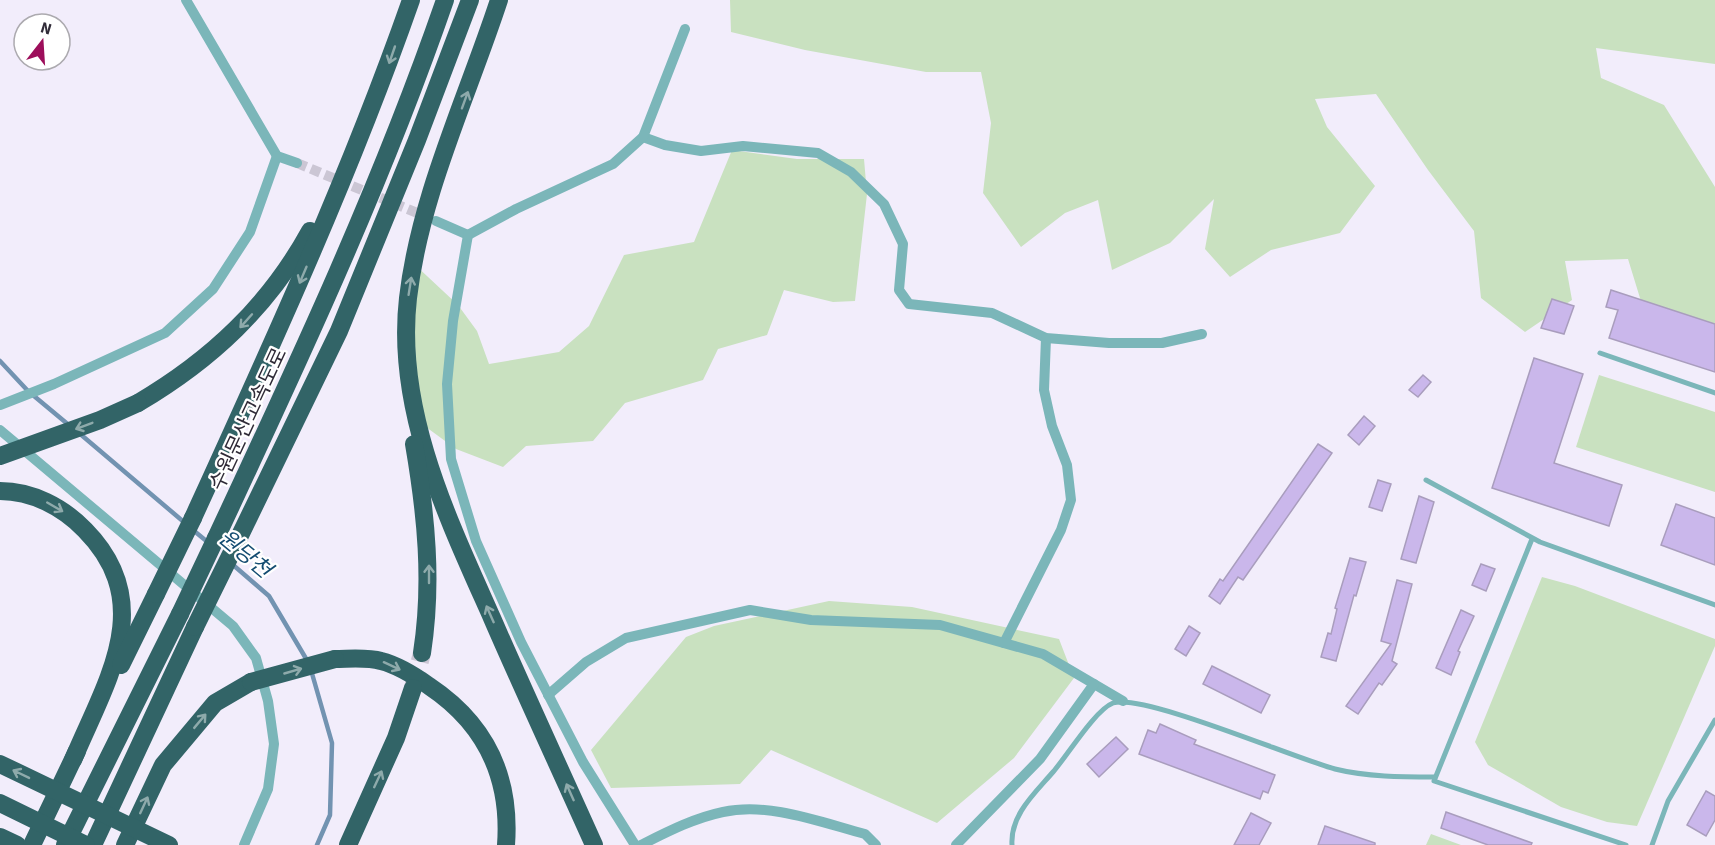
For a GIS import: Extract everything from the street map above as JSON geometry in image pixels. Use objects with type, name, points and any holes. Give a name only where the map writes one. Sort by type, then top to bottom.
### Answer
[{"type":"highway","points":[[32,845],[193,518],[299,284],[380,90],[411,0]]},
{"type":"highway","name":"수원문산고속도로","points":[[65,845],[180,614],[348,252],[422,68],[445,0]]},
{"type":"highway","name":"수원문산고속도로","points":[[93,845],[195,627],[339,332],[417,140],[470,0]]},
{"type":"highway","points":[[422,653],[429,595],[429,559],[405,380],[406,327],[416,250],[429,201],[499,0]]},
{"type":"highway","points":[[0,456],[90,424],[138,403],[173,382],[234,334],[284,276],[312,228],[380,90]]},
{"type":"highway","points":[[406,327],[415,406],[439,493],[460,546],[594,845]]},
{"type":"highway","points":[[0,491],[42,500],[75,520],[104,554],[115,571],[120,585],[123,623],[118,649],[73,760]]},
{"type":"highway","points":[[126,845],[163,765],[216,703],[251,682],[335,659],[380,661],[418,678],[452,701],[483,736],[500,777],[508,814],[506,845]]},
{"type":"highway","points":[[351,838],[396,738],[413,688]]},
{"type":"highway","points":[[0,764],[169,845]]},
{"type":"highway","points":[[0,803],[86,845]]},
{"type":"highway","points":[[0,837],[16,845]]},
{"type":"street","points":[[186,0],[278,156],[297,163]]},
{"type":"street","points":[[468,235],[516,209],[613,164],[643,137],[685,28]]},
{"type":"street","points":[[643,137],[665,145],[701,151],[743,146],[818,153],[850,172],[884,204],[903,244],[899,290],[909,304],[992,313],[1046,338],[1109,343],[1162,343],[1202,334]]},
{"type":"street","points":[[0,405],[54,384],[165,333],[213,289],[250,232],[278,156]]},
{"type":"street","points":[[436,221],[468,235]]},
{"type":"street","points":[[468,235],[453,321],[447,384],[451,459],[476,541],[521,642],[583,762],[635,845]]},
{"type":"street","points":[[1005,643],[1061,530],[1071,500],[1067,465],[1052,426],[1044,390],[1046,338]]},
{"type":"street","points":[[0,430],[233,626],[256,658],[268,701],[273,744],[268,789],[244,845]]},
{"type":"street","points":[[548,694],[586,662],[626,638],[750,610],[811,620],[940,624],[1043,654],[1123,701]]},
{"type":"street","points":[[956,845],[1040,759],[1094,684]]},
{"type":"street","points":[[641,845],[684,824],[724,811],[763,809],[865,834],[876,845]]},
{"type":"lane","points":[[1600,353],[1715,393]]},
{"type":"lane","points":[[1426,480],[1532,539],[1715,605]]},
{"type":"lane","points":[[1532,539],[1434,781],[1476,797],[1626,845]]},
{"type":"lane","points":[[1012,845],[1016,820],[1027,802],[1110,704],[1123,701],[1162,710],[1336,769],[1391,776],[1435,777]]},
{"type":"lane","points":[[1652,845],[1668,801],[1715,720]]},
{"type":"green space","points":[[730,0],[1715,0],[1715,64],[1596,48],[1601,78],[1664,105],[1715,187],[1715,372],[1689,359],[1644,311],[1628,259],[1565,261],[1572,300],[1525,332],[1481,298],[1474,231],[1428,170],[1376,94],[1315,99],[1327,127],[1375,186],[1340,233],[1271,250],[1230,277],[1205,249],[1214,199],[1170,243],[1112,270],[1098,200],[1065,213],[1021,247],[983,193],[991,123],[981,72],[926,72],[805,50],[731,32]]},
{"type":"green space","points":[[732,150],[797,159],[864,159],[867,194],[855,301],[833,302],[784,290],[767,335],[718,349],[703,380],[625,403],[593,441],[526,446],[503,467],[456,449],[426,427],[416,372],[412,262],[458,305],[477,331],[489,364],[559,352],[589,326],[624,255],[694,242]]},
{"type":"green space","points":[[1599,375],[1715,412],[1715,492],[1576,447]]},
{"type":"green space","points":[[1542,577],[1575,586],[1715,639],[1715,646],[1637,826],[1607,822],[1561,807],[1488,765],[1475,742]]},
{"type":"green space","points":[[829,601],[912,607],[1059,639],[1074,678],[1014,758],[937,823],[771,750],[740,784],[611,788],[591,750],[686,637],[714,626]]},
{"type":"green space","points":[[1431,834],[1461,845],[1426,845]]},
{"type":"building","points":[[1611,290],[1715,324],[1715,372],[1609,338],[1618,310],[1606,307]]},
{"type":"building","points":[[1552,299],[1574,306],[1564,334],[1541,328]]},
{"type":"building","points":[[1534,358],[1583,374],[1554,463],[1622,485],[1609,526],[1492,488]]},
{"type":"building","points":[[1423,375],[1431,382],[1418,397],[1409,390]]},
{"type":"building","points":[[1364,416],[1375,426],[1359,445],[1348,435]]},
{"type":"building","points":[[1318,444],[1332,453],[1243,580],[1238,577],[1220,604],[1209,596],[1220,579],[1223,581]]},
{"type":"building","points":[[1378,480],[1391,484],[1382,511],[1369,507]]},
{"type":"building","points":[[1419,496],[1434,502],[1416,563],[1401,559]]},
{"type":"building","points":[[1676,504],[1715,518],[1715,565],[1661,545]]},
{"type":"building","points":[[1350,558],[1366,562],[1356,596],[1354,595],[1336,661],[1321,657],[1328,633],[1331,634],[1337,609],[1335,608]]},
{"type":"building","points":[[1481,564],[1495,569],[1486,591],[1472,585]]},
{"type":"building","points":[[1397,580],[1412,584],[1392,661],[1397,664],[1382,685],[1379,683],[1358,714],[1346,706],[1391,644],[1381,641]]},
{"type":"building","points":[[1461,610],[1474,616],[1458,651],[1460,652],[1451,675],[1436,668]]},
{"type":"building","points":[[1189,626],[1200,633],[1186,656],[1175,649]]},
{"type":"building","points":[[1212,666],[1270,695],[1261,713],[1203,684]]},
{"type":"building","points":[[1160,724],[1196,740],[1194,744],[1275,775],[1268,793],[1263,791],[1260,799],[1139,754],[1148,730],[1156,733]]},
{"type":"building","points":[[1116,737],[1128,749],[1099,777],[1087,764]]},
{"type":"building","points":[[1706,791],[1715,796],[1715,820],[1706,836],[1687,825]]},
{"type":"building","points":[[1446,812],[1532,843],[1531,845],[1488,845],[1441,828]]},
{"type":"building","points":[[1251,813],[1271,823],[1259,845],[1234,845]]},
{"type":"building","points":[[1325,826],[1375,843],[1375,845],[1318,845]]},
{"type":"waterway","name":"원당천","points":[[0,361],[28,391],[70,426]]},
{"type":"waterway","name":"원당천","points":[[79,433],[185,523]]},
{"type":"waterway","name":"원당천","points":[[193,530],[210,544]]},
{"type":"waterway","name":"원당천","points":[[232,564],[269,596],[308,662]]},
{"type":"waterway","name":"원당천","points":[[311,670],[332,743],[330,815],[317,845]]},
{"type":"tunnel","points":[[297,163],[427,217]]},
{"type":"tunnel","points":[[413,688],[422,653]]}]
